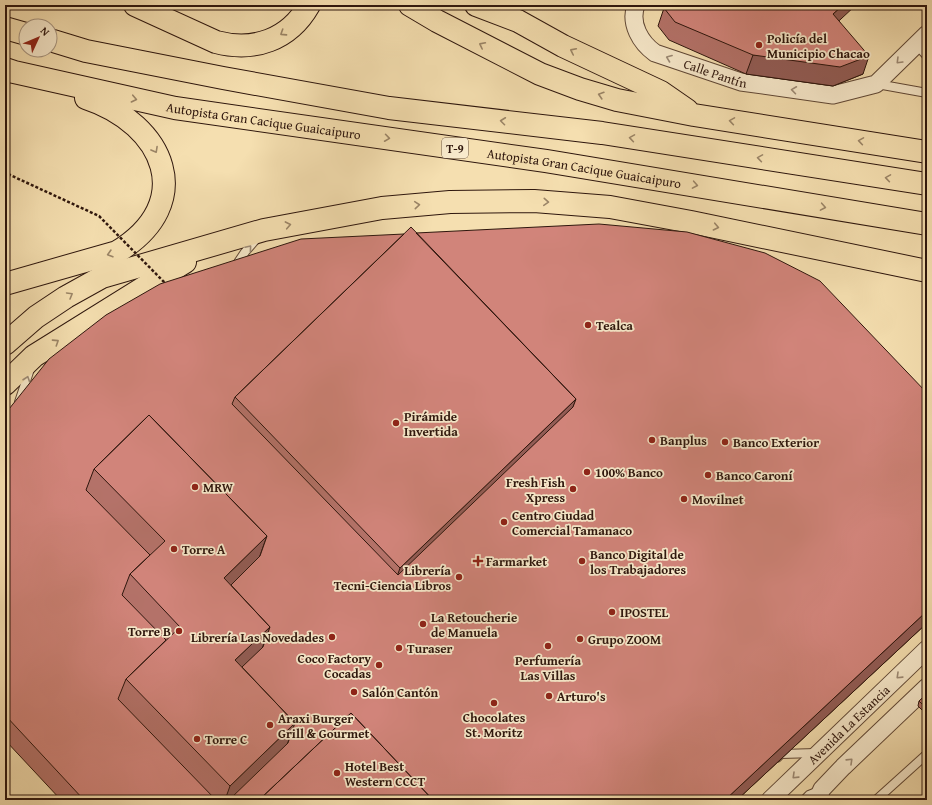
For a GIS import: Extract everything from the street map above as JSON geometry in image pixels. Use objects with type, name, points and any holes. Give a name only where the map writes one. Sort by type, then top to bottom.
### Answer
[{"type":"highway","points":[[135,5],[216,42],[227,45],[243,46],[259,44],[279,36],[296,23],[309,5]]},
{"type":"highway","points":[[410,5],[436,21],[540,74],[580,89],[617,100],[694,115],[927,152]]},
{"type":"highway","points":[[476,5],[518,21],[563,46],[661,92],[694,115]]},
{"type":"highway","points":[[500,5],[518,21]]},
{"type":"highway","points":[[5,28],[18,32]]},
{"type":"highway","points":[[58,42],[86,51],[215,77],[389,108],[602,133],[927,184]]},
{"type":"highway","points":[[5,284],[117,252],[124,248],[152,222],[160,206],[164,187],[162,168],[156,150],[147,138],[127,119],[96,102],[9,71]]},
{"type":"highway","name":"Autopista Gran Cacique Guaicaipuro","points":[[9,71],[174,108],[546,161],[927,224]]},
{"type":"highway","points":[[5,344],[36,317],[66,297],[102,278],[264,230],[382,208],[450,202],[534,201],[610,207],[691,222],[927,271]]},
{"type":"highway","points":[[898,220],[927,234]]},
{"type":"highway","points":[[5,384],[34,356],[128,296],[210,247]]},
{"type":"highway","points":[[905,267],[927,286]]},
{"type":"street","name":"Calle Pantín","points":[[636,5],[634,18],[635,26],[646,46],[655,53],[741,82],[833,95],[876,84]]},
{"type":"street","points":[[876,84],[923,45]]},
{"type":"street","name":"Avenida La Estancia","points":[[770,800],[927,649]]},
{"type":"street","name":"Avenida La Estancia","points":[[820,795],[927,687]]},
{"type":"lane","points":[[876,84],[927,93]]},
{"type":"lane","points":[[233,276],[236,265],[264,230]]},
{"type":"lane","points":[[17,406],[34,356]]},
{"type":"lane","points":[[771,765],[781,754],[819,753]]},
{"type":"lane","points":[[876,800],[927,754]]},
{"type":"lane","points":[[804,800],[809,796],[820,795]]},
{"type":"path","points":[[5,170],[10,175],[99,216],[171,289]]},
{"type":"building","name":"Policía del Municipio Chacao","points":[[668,5],[843,5],[833,14],[869,56],[840,67],[753,55],[675,22],[664,8]]},
{"type":"building","points":[[599,224],[687,232],[765,253],[820,281],[927,393],[927,611],[725,800],[433,800],[351,713],[259,800],[229,800],[288,743],[295,723],[242,667],[263,647],[270,627],[231,585],[260,556],[267,536],[149,415],[94,469],[86,490],[150,555],[130,574],[122,595],[166,640],[126,679],[118,699],[216,800],[84,800],[5,715],[5,414],[49,359],[106,315],[160,284],[301,239],[404,234],[235,397],[232,404],[398,575],[573,407],[576,399],[416,233]]},
{"type":"building","name":"Pirámide Invertida","points":[[411,227],[576,399],[400,568],[235,397]]},
{"type":"building","points":[[149,415],[267,536],[224,578],[270,627],[235,660],[295,723],[230,786],[126,679],[180,627],[130,574],[165,541],[94,469]]},
{"type":"building","points":[[927,694],[927,709],[919,701]]},
{"type":"building","points":[[351,713],[433,800],[259,800]]},
{"type":"place","name":"Policía del Municipio Chacao","points":[[759,45]]},
{"type":"place","name":"Tealca","points":[[588,325]]},
{"type":"place","name":"Pirámide Invertida","points":[[396,423]]},
{"type":"place","name":"Banplus","points":[[652,440]]},
{"type":"place","name":"Banco Exterior","points":[[725,442]]},
{"type":"place","name":"100% Banco","points":[[587,472]]},
{"type":"place","name":"Banco Caroní","points":[[708,475]]},
{"type":"place","name":"MRW","points":[[195,487]]},
{"type":"place","name":"Fresh Fish Xpress","points":[[573,489]]},
{"type":"place","name":"Movilnet","points":[[684,499]]},
{"type":"place","name":"Centro Ciudad Comercial Tamanaco","points":[[504,522]]},
{"type":"place","name":"Torre A","points":[[174,549]]},
{"type":"place","name":"Farmarket","points":[[478,561]]},
{"type":"place","name":"Banco Digital de los Trabajadores","points":[[582,561]]},
{"type":"place","name":"Librería Tecni-Ciencia Libros","points":[[459,577]]},
{"type":"place","name":"IPOSTEL","points":[[612,612]]},
{"type":"place","name":"La Retoucherie de Manuela","points":[[423,624]]},
{"type":"place","name":"Torre B","points":[[179,631]]},
{"type":"place","name":"Librería Las Novedades","points":[[332,637]]},
{"type":"place","name":"Grupo ZOOM","points":[[580,639]]},
{"type":"place","name":"Perfumería Las Villas","points":[[548,646]]},
{"type":"place","name":"Turaser","points":[[399,648]]},
{"type":"place","name":"Coco Factory Cocadas","points":[[379,665]]},
{"type":"place","name":"Salón Cantón","points":[[354,692]]},
{"type":"place","name":"Arturo's","points":[[549,696]]},
{"type":"place","name":"Chocolates St. Moritz","points":[[494,703]]},
{"type":"place","name":"Araxi Burger Grill & Gourmet","points":[[270,725]]},
{"type":"place","name":"Torre C","points":[[197,739]]},
{"type":"place","name":"Hotel Best Western CCCT","points":[[337,773]]}]
